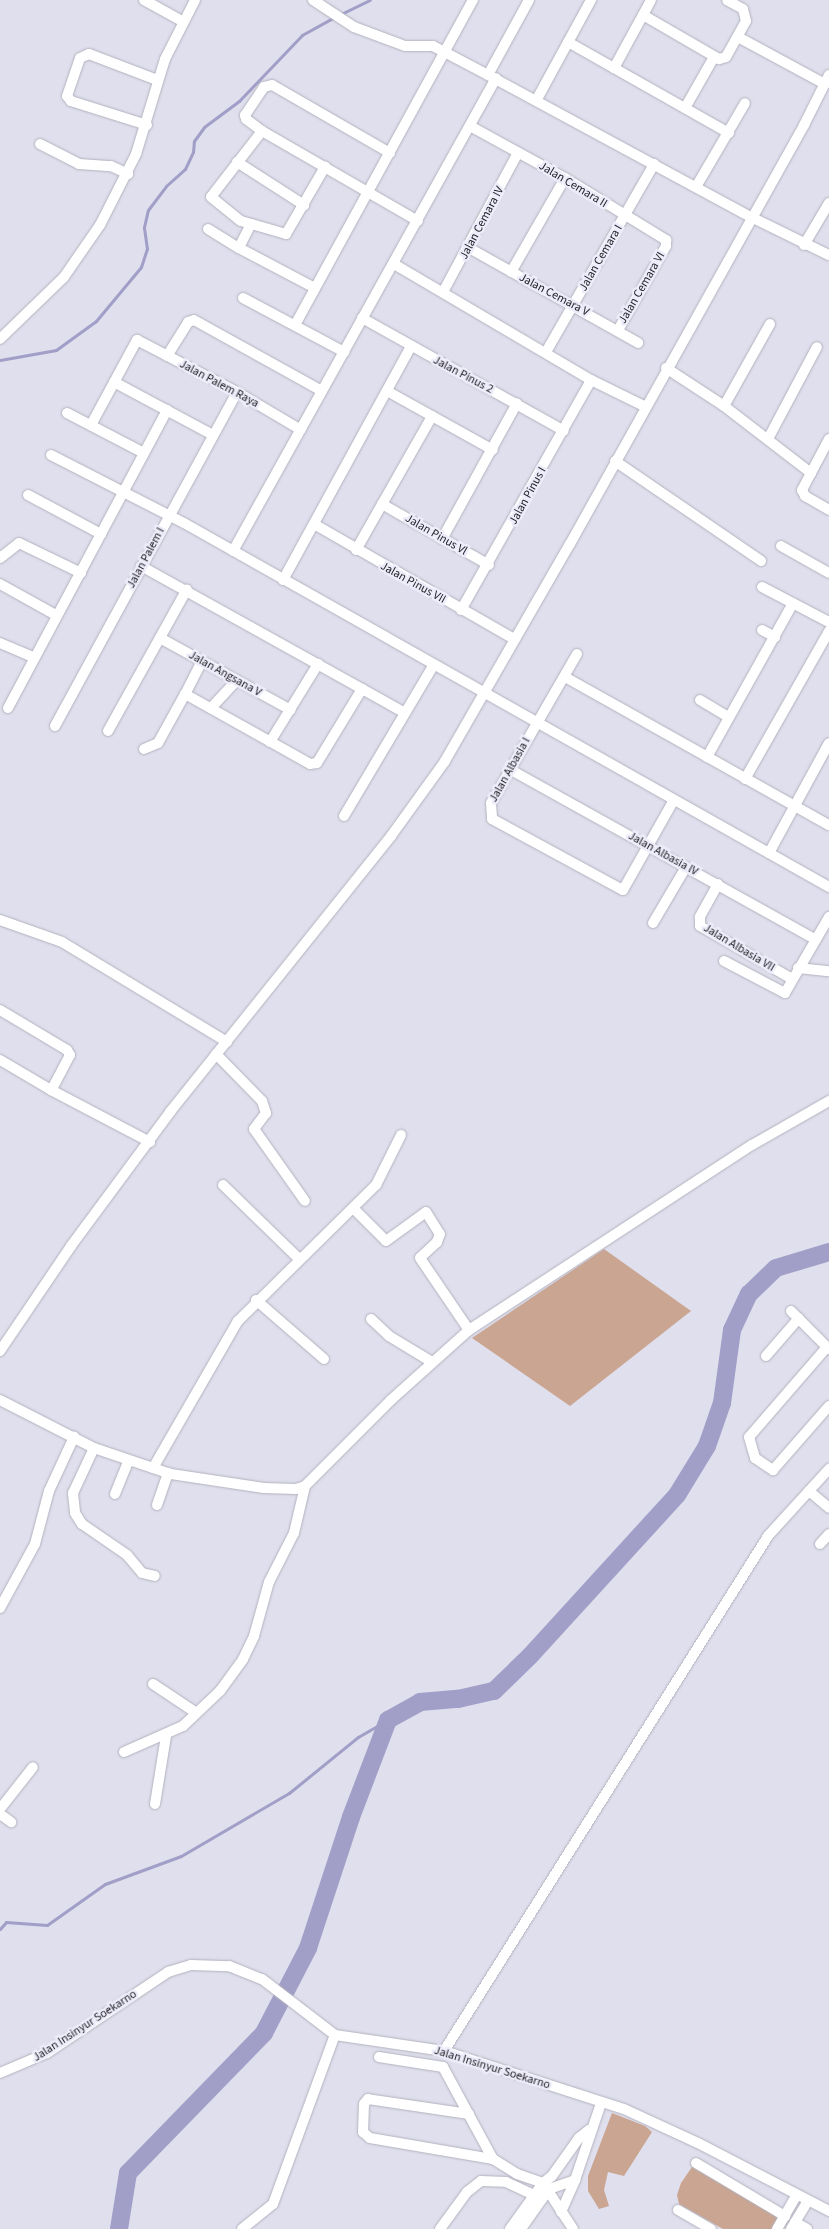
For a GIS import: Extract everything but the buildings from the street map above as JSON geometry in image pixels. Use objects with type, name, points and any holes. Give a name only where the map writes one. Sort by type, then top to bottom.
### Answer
[{"type":"street","points":[[144,0],[182,22]]},
{"type":"street","points":[[0,339],[64,277],[100,225],[128,174],[147,125],[157,80],[182,22],[195,0]]},
{"type":"street","points":[[313,0],[342,22],[404,46],[426,45],[444,52],[536,99],[751,218],[804,245],[829,255]]},
{"type":"street","points":[[295,326],[473,0]]},
{"type":"street","points":[[233,551],[470,126],[529,0]]},
{"type":"street","points":[[536,99],[591,0]]},
{"type":"street","points":[[614,68],[651,0]]},
{"type":"street","points":[[643,15],[714,57],[726,57],[746,21],[746,11],[727,0]]},
{"type":"street","points":[[0,1351],[71,1246],[216,1054],[416,803],[484,694],[827,80],[738,36]]},
{"type":"street","points":[[568,42],[729,133]]},
{"type":"street","points":[[147,125],[71,101],[67,96],[80,58],[89,54],[157,80]]},
{"type":"street","points":[[685,108],[714,57]]},
{"type":"street","points":[[390,153],[268,84],[246,115],[246,119],[262,131],[418,221]]},
{"type":"street","points":[[696,187],[746,102]]},
{"type":"street","name":"Jalan Cemara II","points":[[470,126],[565,178],[666,240],[666,246]]},
{"type":"street","points":[[262,131],[237,162],[211,201],[250,224],[286,234],[325,167]]},
{"type":"street","points":[[40,144],[79,164],[111,166],[128,174]]},
{"type":"street","name":"Jalan Cemara IV","points":[[443,292],[469,248],[518,153]]},
{"type":"street","points":[[237,162],[304,205]]},
{"type":"street","name":"Jalan Cemara I","points":[[546,352],[654,164]]},
{"type":"street","points":[[511,272],[565,178]]},
{"type":"street","points":[[804,245],[829,203]]},
{"type":"street","points":[[239,248],[250,224]]},
{"type":"street","points":[[208,228],[239,248],[315,288]]},
{"type":"street","name":"Jalan Cemara VI","points":[[618,330],[666,246]]},
{"type":"street","name":"Jalan Cemara V","points":[[469,248],[618,330],[638,343]]},
{"type":"street","points":[[394,264],[591,380],[644,406]]},
{"type":"street","points":[[244,298],[344,352]]},
{"type":"street","name":"Jalan Pinus 2","points":[[362,318],[564,431]]},
{"type":"street","points":[[167,356],[188,322],[194,320],[322,391]]},
{"type":"street","points":[[724,406],[770,324]]},
{"type":"street","name":"Jalan Palem Raya","points":[[114,382],[137,340],[237,392],[301,430]]},
{"type":"street","points":[[283,580],[411,346]]},
{"type":"street","points":[[768,439],[817,347]]},
{"type":"street","points":[[666,368],[724,406],[811,473]]},
{"type":"street","name":"Jalan Pinus I","points":[[461,610],[489,565],[591,380]]},
{"type":"street","points":[[91,425],[114,382],[213,435]]},
{"type":"street","name":"Jalan Palem I","points":[[56,726],[169,514],[237,392]]},
{"type":"street","points":[[387,392],[493,450]]},
{"type":"street","points":[[442,539],[517,404]]},
{"type":"street","points":[[8,708],[33,657],[123,492],[142,452],[167,410]]},
{"type":"street","points":[[67,413],[142,452]]},
{"type":"street","points":[[356,550],[432,416]]},
{"type":"street","points":[[829,439],[802,490],[805,496],[829,510]]},
{"type":"street","points":[[51,456],[169,514],[433,666],[829,887]]},
{"type":"street","points":[[615,460],[760,561]]},
{"type":"street","points":[[28,495],[101,534]]},
{"type":"street","name":"Jalan Pinus Vl","points":[[382,504],[489,565]]},
{"type":"street","name":"Jalan Pinus VII","points":[[314,524],[514,640]]},
{"type":"street","points":[[0,558],[19,543],[80,573]]},
{"type":"street","points":[[781,546],[829,573]]},
{"type":"street","points":[[142,566],[187,589],[405,713]]},
{"type":"street","points":[[0,584],[56,615]]},
{"type":"street","points":[[762,587],[829,622]]},
{"type":"street","points":[[108,731],[187,589]]},
{"type":"street","points":[[707,757],[793,603]]},
{"type":"street","points":[[762,630],[775,637]]},
{"type":"street","points":[[745,779],[829,631]]},
{"type":"street","name":"Jalan Angsana V","points":[[160,638],[291,710]]},
{"type":"street","points":[[0,643],[33,657]]},
{"type":"street","name":"Jalan Albasia I","points":[[577,654],[565,677],[536,722],[489,807],[492,819],[616,887],[626,889],[650,847]]},
{"type":"street","points":[[144,749],[158,743],[202,661]]},
{"type":"street","points":[[270,742],[318,664]]},
{"type":"street","points":[[344,816],[433,666]]},
{"type":"street","points":[[565,677],[829,825]]},
{"type":"street","points":[[211,708],[236,680]]},
{"type":"street","points":[[185,694],[310,764],[317,763],[362,689]]},
{"type":"street","points":[[700,700],[728,717]]},
{"type":"street","points":[[769,853],[829,743]]},
{"type":"street","name":"Jalan Albasia lV","points":[[511,770],[815,939]]},
{"type":"street","points":[[650,847],[674,800]]},
{"type":"street","points":[[653,923],[686,867]]},
{"type":"street","name":"Jalan Albasia VII","points":[[718,884],[700,917],[700,926],[792,979]]},
{"type":"street","points":[[724,961],[785,993],[829,916]]},
{"type":"street","points":[[0,920],[46,935],[76,949],[226,1042]]},
{"type":"street","points":[[798,968],[829,971]]},
{"type":"street","points":[[0,1010],[70,1052],[52,1090]]},
{"type":"street","points":[[216,1054],[262,1101],[266,1113],[255,1131],[305,1201]]},
{"type":"street","points":[[0,1060],[150,1142]]},
{"type":"street","points":[[0,1400],[94,1448],[128,1462],[168,1473],[264,1488],[296,1489],[306,1486],[432,1362],[469,1330],[752,1144],[829,1101]]},
{"type":"street","points":[[153,1468],[225,1342],[256,1300],[354,1209],[376,1185],[401,1134]]},
{"type":"street","points":[[222,1185],[299,1259]]},
{"type":"street","points":[[354,1209],[386,1241],[426,1212],[440,1234],[437,1242],[420,1258],[469,1330]]},
{"type":"street","points":[[256,1300],[324,1359]]},
{"type":"street","points":[[766,1356],[795,1315],[828,1348],[750,1437],[754,1458],[773,1470],[829,1406]]},
{"type":"street","points":[[372,1319],[389,1336],[432,1362]]},
{"type":"street","points":[[0,1608],[36,1544],[49,1491],[74,1437]]},
{"type":"street","points":[[94,1448],[72,1493],[75,1513],[82,1524],[127,1555],[142,1573],[155,1576]]},
{"type":"street","points":[[115,1494],[128,1462]]},
{"type":"street","points":[[444,2051],[768,1536],[829,1469]]},
{"type":"street","points":[[157,1505],[168,1473]]},
{"type":"street","points":[[124,1752],[166,1736],[183,1726],[195,1712],[220,1692],[247,1652],[270,1582],[296,1525],[306,1486]]},
{"type":"street","points":[[810,1491],[829,1508]]},
{"type":"street","points":[[820,1544],[829,1534]]},
{"type":"street","points":[[153,1684],[195,1712]]},
{"type":"street","points":[[155,1804],[166,1736]]},
{"type":"street","points":[[0,1809],[33,1767]]},
{"type":"street","points":[[0,1814],[11,1822]]},
{"type":"street","name":"Jalan Insinyur Soekarno","points":[[0,2072],[47,2053],[143,1987],[179,1968],[216,1964],[262,1979],[335,2035],[444,2051],[624,2109],[698,2143],[829,2211]]},
{"type":"street","points":[[242,2229],[274,2200],[335,2035]]},
{"type":"street","points":[[379,2057],[442,2067],[470,2114],[493,2159]]},
{"type":"street","points":[[470,2114],[368,2099],[364,2104],[363,2132],[370,2138],[493,2159],[517,2174],[546,2186],[575,2180]]},
{"type":"street","points":[[561,2212],[575,2180],[589,2130],[604,2103]]},
{"type":"street","points":[[510,2229],[546,2186],[579,2138],[589,2130]]},
{"type":"street","points":[[696,2163],[785,2216]]},
{"type":"street","points":[[440,2229],[467,2192],[481,2181],[498,2180],[538,2196]]},
{"type":"street","points":[[546,2186],[573,2229]]},
{"type":"street","points":[[777,2229],[797,2195]]},
{"type":"street","points":[[521,2229],[538,2196]]},
{"type":"street","points":[[807,2229],[793,2226],[808,2201]]},
{"type":"street","points":[[678,2210],[711,2229]]},
{"type":"shaded area","points":[[604,1249],[691,1311],[570,1406],[472,1338]]},
{"type":"shaded area","points":[[612,2113],[645,2126],[652,2132],[624,2176],[608,2172],[604,2190],[609,2206],[599,2209],[588,2191],[588,2176]]},
{"type":"shaded area","points":[[692,2167],[780,2218],[774,2229],[723,2229],[679,2204],[677,2195],[681,2183]]},
{"type":"waterway","points":[[341,14],[370,0]]},
{"type":"waterway","points":[[0,360],[56,350],[96,321],[141,267],[147,249],[144,227],[148,210],[166,186],[185,169],[193,152],[194,141],[204,127],[239,101],[302,35],[335,17]]},
{"type":"waterway","points":[[119,2229],[128,2173],[264,2033],[308,1948],[351,1817],[388,1720],[420,1702],[458,1699],[494,1691],[530,1656],[677,1495],[707,1446],[722,1403],[732,1330],[749,1294],[776,1268],[829,1252]]},
{"type":"waterway","points":[[0,1929],[6,1922],[47,1925],[105,1884],[181,1856],[289,1793],[358,1737],[388,1720]]}]
